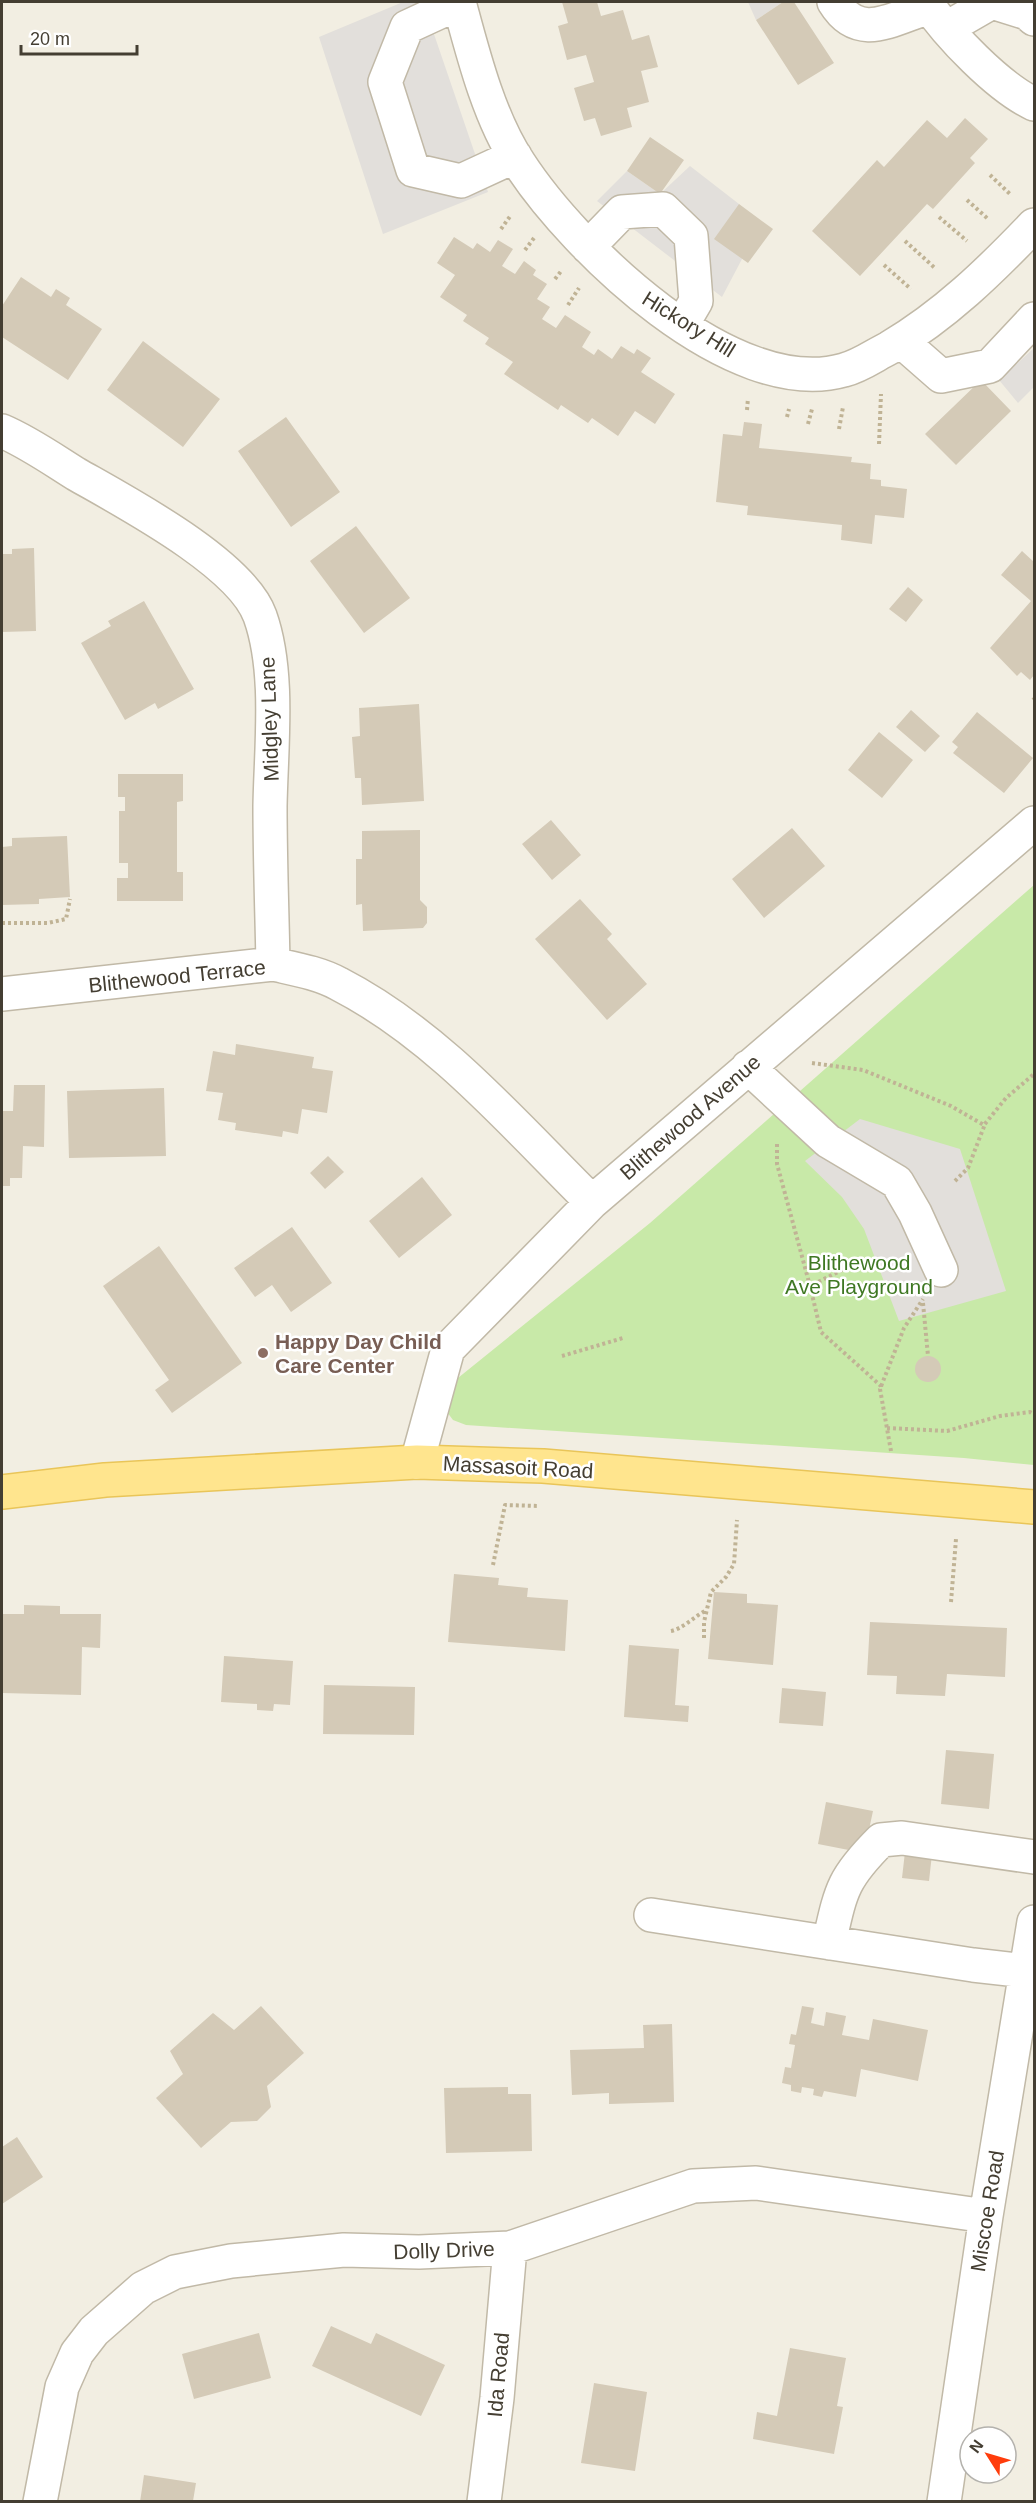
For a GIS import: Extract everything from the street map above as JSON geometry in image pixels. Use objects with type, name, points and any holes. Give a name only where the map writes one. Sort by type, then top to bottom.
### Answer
[{"type":"main road","name":"Massasoit Road","points":[[2,1492],[105,1480],[417,1462],[543,1466],[1035,1507]]},
{"type":"street","points":[[459,2],[407,27],[385,82],[413,170],[460,181],[515,156]]},
{"type":"street","name":"Hickory Hill","points":[[459,2],[475,61],[515,156],[567,226],[636,291],[682,325],[732,354],[785,372],[819,374],[845,370],[901,341],[939,316],[1034,227]]},
{"type":"street","points":[[834,2],[847,18],[867,27],[993,2],[1027,13],[1035,19]]},
{"type":"street","points":[[934,12],[960,44],[997,77],[1035,104]]},
{"type":"street","points":[[588,247],[622,212],[663,209],[692,236],[696,301],[682,325]]},
{"type":"street","points":[[901,341],[941,376],[990,366],[1035,319]]},
{"type":"street","name":"Midgley Lane","points":[[2,431],[168,527],[216,563],[246,593],[260,614],[266,639],[272,696],[270,830],[273,964]]},
{"type":"street","name":"Blithewood Avenue","points":[[417,1462],[448,1349],[592,1202],[1035,823]]},
{"type":"street","name":"Blithewood Terrace","points":[[2,994],[273,964],[305,971],[338,983],[406,1029],[494,1102],[592,1202]]},
{"type":"street","points":[[748,1067],[828,1141],[897,1182],[915,1213],[942,1270]]},
{"type":"street","points":[[829,1943],[841,1889],[854,1867],[881,1840],[903,1838],[1035,1857]]},
{"type":"street","points":[[651,1915],[829,1943],[1027,1992]]},
{"type":"street","name":"Miscoe Road","points":[[944,2502],[986,2216],[1027,1992],[1035,1922]]},
{"type":"street","name":"Dolly Drive","points":[[40,2502],[62,2387],[77,2353],[94,2331],[142,2288],[175,2272],[231,2261],[344,2250],[418,2252],[510,2247],[693,2186],[756,2183],[986,2216]]},
{"type":"street","name":"Ida Road","points":[[484,2502],[497,2398],[510,2247]]},
{"type":"path","points":[[990,175],[1011,195]]},
{"type":"path","points":[[968,200],[989,220]]},
{"type":"path","points":[[501,229],[514,211]]},
{"type":"path","points":[[939,216],[968,241]]},
{"type":"path","points":[[905,241],[939,271]]},
{"type":"path","points":[[884,265],[914,292]]},
{"type":"path","points":[[568,304],[585,279]]},
{"type":"path","points":[[879,444],[881,393]]},
{"type":"path","points":[[839,429],[844,400]]},
{"type":"path","points":[[808,424],[814,402]]},
{"type":"path","points":[[2,923],[57,923],[66,919],[70,899]]},
{"type":"path","points":[[812,1063],[863,1070],[951,1106],[984,1125]]},
{"type":"path","points":[[955,1181],[968,1168],[984,1125],[1006,1098],[1035,1074]]},
{"type":"path","points":[[777,1093],[777,1164],[821,1332],[881,1386]]},
{"type":"path","points":[[810,1286],[864,1259]]},
{"type":"path","points":[[891,1451],[881,1386],[903,1328],[942,1270]]},
{"type":"path","points":[[923,1299],[928,1356]]},
{"type":"path","points":[[562,1356],[622,1338]]},
{"type":"path","points":[[887,1428],[947,1431],[1000,1416],[1030,1412],[1035,1414]]},
{"type":"path","points":[[493,1565],[505,1505],[538,1506]]},
{"type":"path","points":[[704,1638],[706,1611],[711,1592],[726,1577],[734,1564],[737,1520]]},
{"type":"path","points":[[951,1602],[956,1539]]},
{"type":"path","points":[[671,1630],[679,1629],[690,1619],[706,1611]]},
{"type":"green space","name":"Blithewood Ave Playground","points":[[1034,885],[1034,1465],[964,1458],[466,1425],[453,1420],[447,1412],[453,1382],[650,1223]]},
{"type":"shaded area","points":[[403,2],[423,2],[488,192],[383,234],[319,37]]},
{"type":"shaded area","points":[[748,2],[783,2],[756,20]]},
{"type":"shaded area","points":[[690,166],[739,204],[742,259],[722,297],[597,201],[627,171],[660,194]]},
{"type":"shaded area","points":[[1034,348],[1034,387],[1018,403],[999,380]]},
{"type":"shaded area","points":[[860,1119],[960,1149],[1006,1291],[899,1321],[864,1229],[842,1197],[805,1161]]},
{"type":"building","points":[[562,2],[597,2],[601,16],[623,10],[632,40],[649,35],[658,67],[641,71],[649,102],[627,108],[632,127],[601,136],[595,118],[584,121],[574,88],[594,82],[586,55],[567,60],[558,26],[568,23]]},
{"type":"building","points":[[783,2],[794,2],[834,63],[798,85],[756,20]]},
{"type":"building","points":[[965,118],[988,139],[970,158],[975,163],[933,209],[927,204],[860,276],[812,231],[877,160],[884,167],[927,120],[947,138]]},
{"type":"building","points":[[650,137],[684,160],[660,194],[627,171]]},
{"type":"building","points":[[739,204],[773,229],[748,263],[714,239]]},
{"type":"building","points":[[454,237],[473,249],[477,243],[490,252],[498,240],[513,249],[502,266],[515,274],[524,261],[536,270],[533,275],[547,284],[537,299],[550,307],[542,319],[556,328],[565,315],[591,332],[582,347],[594,355],[598,349],[612,359],[621,346],[634,354],[637,349],[651,358],[641,372],[675,394],[655,424],[635,411],[618,436],[592,418],[588,423],[561,405],[558,410],[504,374],[513,362],[485,344],[489,338],[463,321],[467,315],[440,297],[455,275],[437,263]]},
{"type":"building","points":[[21,277],[51,297],[56,289],[70,298],[66,305],[102,329],[68,380],[2,337],[2,306]]},
{"type":"building","points":[[143,341],[220,399],[183,447],[107,390]]},
{"type":"building","points":[[981,380],[1011,411],[956,465],[925,434]]},
{"type":"building","points":[[286,417],[340,492],[291,527],[238,451]]},
{"type":"building","points":[[744,422],[762,424],[759,448],[852,457],[851,462],[871,464],[870,479],[881,480],[881,486],[907,489],[904,518],[875,515],[872,544],[841,540],[842,525],[747,515],[748,506],[716,502],[723,434],[742,436]]},
{"type":"building","points":[[356,526],[410,598],[364,633],[310,561]]},
{"type":"building","points":[[34,548],[36,631],[2,632],[2,554],[12,554],[12,549]]},
{"type":"building","points":[[1022,551],[1034,562],[1034,675],[1030,680],[1021,672],[1017,676],[990,648],[1031,601],[1001,575]]},
{"type":"building","points":[[908,587],[923,600],[906,622],[889,609]]},
{"type":"building","points":[[144,601],[194,689],[158,709],[155,703],[125,720],[81,643],[111,626],[108,621]]},
{"type":"building","points":[[419,704],[424,801],[362,805],[361,778],[355,778],[352,737],[360,736],[359,708]]},
{"type":"building","points":[[911,710],[940,736],[925,752],[896,727]]},
{"type":"building","points":[[977,712],[1033,758],[1004,793],[953,753],[958,747],[952,742]]},
{"type":"building","points":[[879,732],[913,760],[882,798],[848,770]]},
{"type":"building","points":[[118,774],[183,774],[183,801],[177,802],[177,872],[183,872],[183,901],[117,901],[117,878],[128,878],[128,863],[119,863],[119,811],[125,811],[125,797],[118,797]]},
{"type":"building","points":[[551,820],[581,855],[552,880],[522,844]]},
{"type":"building","points":[[792,828],[825,866],[764,918],[732,879]]},
{"type":"building","points":[[420,830],[420,900],[427,907],[427,923],[423,928],[363,931],[362,904],[356,905],[356,859],[362,859],[362,831]]},
{"type":"building","points":[[67,836],[70,897],[39,899],[39,904],[2,905],[2,847],[12,846],[12,838]]},
{"type":"building","points":[[580,899],[612,934],[607,939],[647,984],[607,1020],[535,939]]},
{"type":"building","points":[[236,1044],[314,1057],[312,1068],[333,1071],[327,1113],[302,1109],[298,1134],[283,1131],[282,1137],[235,1130],[236,1123],[218,1120],[223,1093],[206,1091],[213,1051],[235,1055]]},
{"type":"building","points":[[14,1085],[45,1085],[44,1147],[23,1146],[22,1178],[10,1178],[10,1186],[2,1186],[2,1111],[13,1111]]},
{"type":"building","points":[[164,1088],[166,1156],[69,1158],[67,1091]]},
{"type":"building","points":[[328,1156],[344,1172],[325,1189],[310,1173]]},
{"type":"building","points":[[422,1177],[452,1215],[399,1258],[369,1221]]},
{"type":"building","points":[[292,1227],[332,1283],[291,1312],[272,1285],[255,1297],[234,1268]]},
{"type":"building","points":[[159,1246],[242,1363],[172,1413],[155,1390],[169,1380],[103,1286]]},
{"type":"building","points":[[928,1356],[937,1360],[941,1369],[937,1378],[928,1382],[919,1378],[915,1369],[919,1360]]},
{"type":"building","points":[[454,1574],[499,1578],[498,1585],[528,1588],[527,1597],[568,1600],[565,1651],[448,1642]]},
{"type":"building","points":[[714,1592],[747,1594],[747,1603],[778,1605],[773,1665],[708,1659]]},
{"type":"building","points":[[24,1605],[60,1606],[60,1614],[101,1614],[100,1648],[82,1647],[81,1695],[2,1693],[2,1614],[24,1614]]},
{"type":"building","points":[[870,1622],[1007,1628],[1005,1677],[947,1674],[945,1696],[896,1694],[897,1676],[867,1675]]},
{"type":"building","points":[[629,1645],[679,1649],[675,1705],[689,1706],[688,1722],[624,1717]]},
{"type":"building","points":[[224,1656],[293,1661],[290,1705],[274,1704],[273,1711],[257,1710],[257,1704],[221,1702]]},
{"type":"building","points":[[324,1685],[415,1687],[414,1735],[323,1734]]},
{"type":"building","points":[[782,1688],[826,1692],[823,1726],[779,1723]]},
{"type":"building","points":[[946,1750],[994,1754],[989,1809],[941,1804]]},
{"type":"building","points":[[826,1802],[873,1811],[864,1853],[818,1844]]},
{"type":"building","points":[[905,1852],[932,1854],[929,1881],[902,1878]]},
{"type":"building","points":[[261,2006],[304,2053],[267,2086],[271,2107],[257,2121],[231,2122],[201,2148],[156,2098],[183,2074],[170,2051],[213,2013],[234,2030]]},
{"type":"building","points":[[802,2006],[814,2008],[811,2023],[824,2026],[826,2012],[846,2016],[842,2035],[869,2040],[873,2019],[928,2030],[918,2081],[861,2069],[856,2097],[824,2091],[822,2097],[813,2095],[814,2089],[802,2087],[801,2093],[791,2091],[791,2085],[782,2083],[785,2067],[791,2068],[795,2045],[789,2044],[791,2034],[796,2035]]},
{"type":"building","points":[[672,2024],[674,2102],[609,2104],[609,2093],[572,2095],[570,2050],[644,2048],[643,2025]]},
{"type":"building","points":[[508,2087],[508,2094],[531,2094],[532,2151],[446,2153],[444,2088]]},
{"type":"building","points":[[17,2137],[43,2177],[2,2204],[2,2147]]},
{"type":"building","points":[[331,2326],[371,2344],[376,2333],[445,2365],[421,2416],[312,2366]]},
{"type":"building","points":[[259,2333],[271,2378],[194,2399],[182,2354]]},
{"type":"building","points":[[790,2348],[846,2358],[837,2406],[843,2407],[834,2454],[753,2439],[757,2412],[777,2416]]},
{"type":"building","points":[[594,2383],[647,2392],[635,2471],[581,2463]]},
{"type":"building","points":[[144,2475],[196,2483],[193,2501],[140,2502]]},
{"type":"place","name":"Happy Day Child Care Center","points":[[263,1353]]}]
